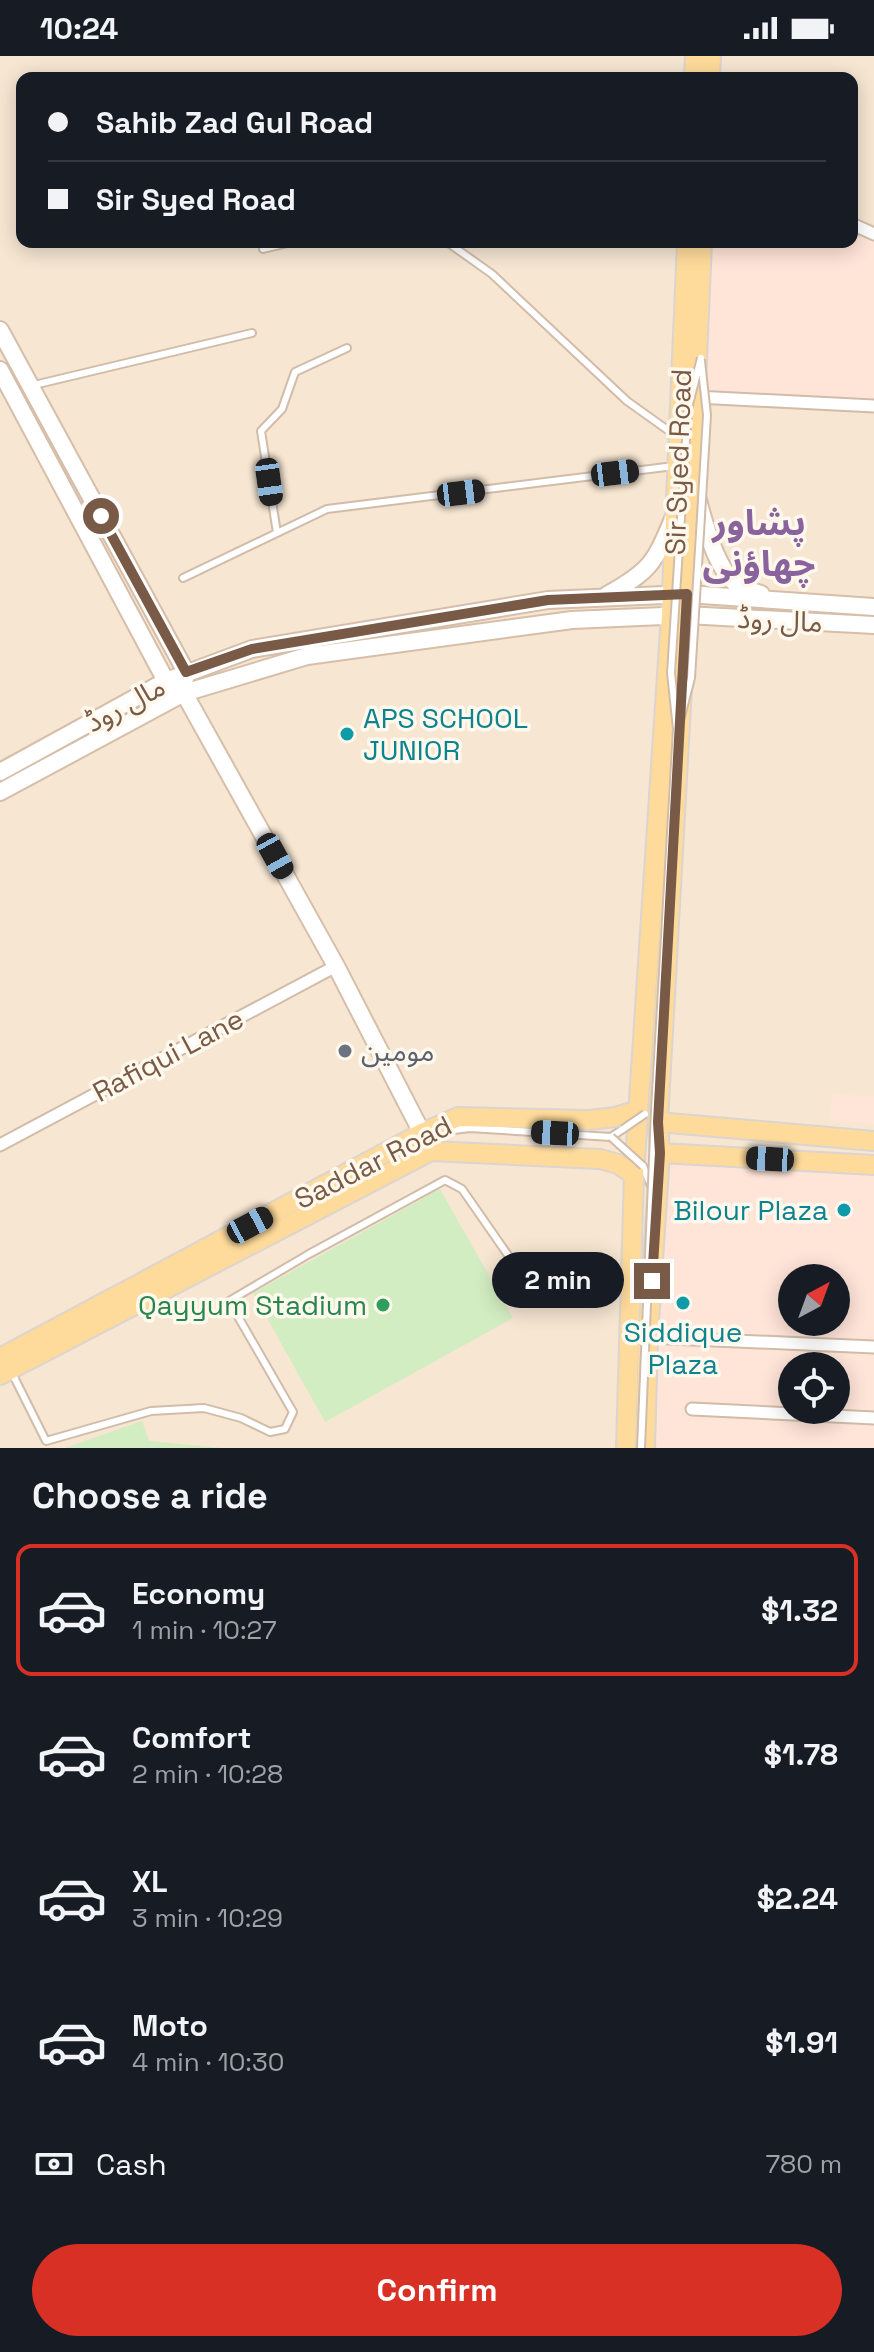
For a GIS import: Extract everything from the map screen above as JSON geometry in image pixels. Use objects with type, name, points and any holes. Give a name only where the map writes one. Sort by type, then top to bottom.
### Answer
[{"type":"main road","name":"Sir Syed Road","points":[[680,594],[675,513],[687,248]]},
{"type":"main road","name":"Sir Syed Road","points":[[643,1448],[660,1153],[661,912],[680,594],[692,479],[704,248]]},
{"type":"main road","points":[[0,330],[186,672],[184,693]]},
{"type":"main road","points":[[0,370],[166,681],[184,693],[336,966],[422,1133]]},
{"type":"main road","points":[[692,479],[710,539],[724,569],[737,585],[777,601]]},
{"type":"main road","points":[[602,598],[635,579],[647,568],[659,553],[675,513]]},
{"type":"main road","name":"مال روڈ","points":[[0,772],[166,681],[252,649],[548,600],[680,594],[874,607]]},
{"type":"main road","name":"مال روڈ","points":[[0,792],[184,693],[307,656],[572,620],[679,615],[874,625]]},
{"type":"main road","name":"Sir Syed Road","points":[[626,1448],[638,1110],[661,912]]},
{"type":"main road","name":"Saddar Road","points":[[4,1364],[311,1202],[422,1133],[458,1117],[589,1120],[638,1110]]},
{"type":"main road","points":[[658,1122],[874,1141]]},
{"type":"main road","name":"Saddar Road","points":[[311,1202],[431,1151],[600,1159],[618,1164],[634,1175]]},
{"type":"main road","points":[[660,1153],[874,1165]]},
{"type":"main road","points":[[633,1223],[655,1224]]},
{"type":"street","points":[[696,397],[874,406]]},
{"type":"street","name":"Rafiqui Lane","points":[[0,1145],[336,966]]},
{"type":"street","points":[[648,1337],[874,1347]]},
{"type":"street","points":[[692,1409],[874,1418]]},
{"type":"lane","points":[[263,249],[267,248]]},
{"type":"lane","points":[[455,248],[492,274],[627,401],[679,438]]},
{"type":"lane","points":[[677,729],[691,678],[707,415],[701,358],[704,248]]},
{"type":"lane","points":[[30,386],[252,333]]},
{"type":"lane","points":[[277,533],[261,431],[282,409],[295,372],[347,348]]},
{"type":"lane","points":[[643,1448],[656,1092],[677,729],[671,659],[688,408],[701,358]]},
{"type":"lane","points":[[183,578],[327,509],[677,466]]},
{"type":"lane","points":[[311,1202],[439,1132],[470,1128],[611,1137],[645,1114],[656,1092]]},
{"type":"lane","points":[[611,1137],[643,1166],[653,1190]]},
{"type":"lane","points":[[39,1448],[46,1441],[151,1411],[204,1408],[241,1418],[270,1432],[285,1429],[293,1412],[229,1301],[445,1180],[462,1189],[524,1278],[546,1284]]},
{"type":"lane","points":[[311,1202],[335,1191]]},
{"type":"lane","points":[[4,1364],[46,1441]]},
{"type":"shaded area","points":[[0,56],[874,56],[874,1448],[0,1448]]},
{"type":"shaded area","points":[[858,228],[874,236],[874,406],[696,397],[702,248],[858,248]]},
{"type":"shaded area","points":[[832,1094],[874,1096],[874,1124],[830,1121]]},
{"type":"shaded area","points":[[660,1153],[874,1162],[874,1448],[647,1448]]},
{"type":"green space","name":"Qayyum Stadium","points":[[440,1189],[513,1318],[325,1422],[253,1293]]},
{"type":"green space","points":[[142,1421],[149,1441],[222,1448],[65,1448]]},
{"type":"place","name":"APS SCHOOL JUNIOR","points":[[347,734]]},
{"type":"place","name":"مومین","points":[[345,1051]]},
{"type":"place","name":"Bilour Plaza","points":[[844,1210]]},
{"type":"place","name":"Siddique Plaza","points":[[683,1303]]},
{"type":"place","name":"Qayyum Stadium","points":[[383,1305]]},
{"type":"district","name":"پشاور چھاؤنی","points":[[759,544]]},
{"type":"route","points":[[101,516],[186,672],[252,649],[548,600],[687,594],[652,1281]]}]
